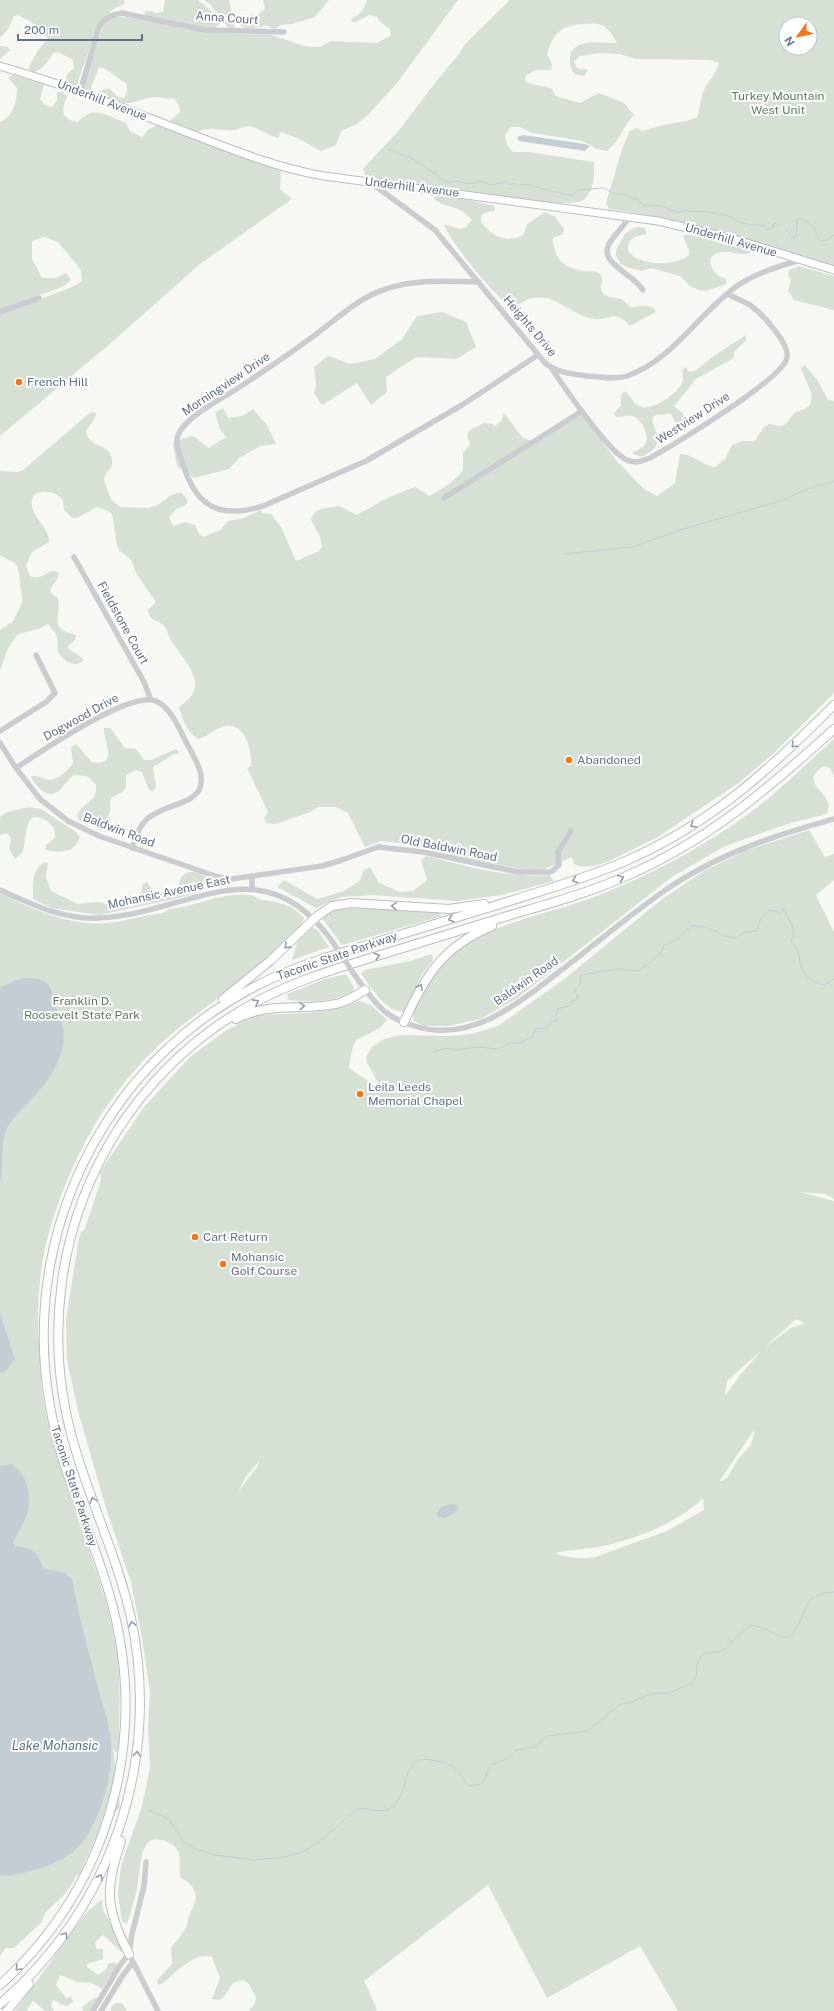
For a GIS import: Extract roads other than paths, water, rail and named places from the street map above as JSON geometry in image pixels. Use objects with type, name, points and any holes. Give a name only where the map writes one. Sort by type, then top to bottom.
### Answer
[{"type":"highway","name":"Taconic State Parkway","points":[[0,1985],[44,1939],[74,1895],[97,1848],[110,1813],[119,1777],[124,1747],[126,1709],[125,1671],[121,1642],[106,1583],[57,1438],[46,1378],[44,1317],[48,1271],[68,1198],[80,1169],[101,1129],[137,1080],[169,1047],[204,1018],[229,1001],[283,973],[340,953],[529,895],[616,865],[656,846],[696,824],[756,780],[834,705]]},
{"type":"highway","name":"Taconic State Parkway","points":[[0,2004],[23,1983],[47,1957],[73,1922],[103,1872],[120,1830],[132,1786],[137,1756],[140,1718],[136,1650],[122,1584],[79,1462],[67,1418],[58,1358],[59,1298],[66,1253],[74,1224],[87,1188],[104,1154],[128,1115],[146,1091],[177,1058],[200,1039],[250,1005],[305,979],[536,908],[622,878],[690,844],[754,800],[834,728]]},
{"type":"highway","points":[[169,1047],[201,1015],[270,962],[314,918],[329,908],[347,903],[456,908],[529,895]]},
{"type":"highway","points":[[404,1022],[424,980],[435,965],[450,950],[481,930],[536,908]]},
{"type":"highway","points":[[200,1039],[240,1017],[258,1010],[333,1004],[350,999],[366,990]]},
{"type":"highway","points":[[129,1954],[114,1921],[109,1893],[113,1868],[128,1816],[132,1786]]},
{"type":"highway","points":[[7,2011],[41,1971],[47,1957]]},
{"type":"main road","name":"Underhill Avenue","points":[[0,66],[80,92],[232,150],[274,164],[308,173],[630,216],[708,232],[834,270]]},
{"type":"street","name":"Anna Court","points":[[80,92],[99,27],[104,19],[112,14],[122,13],[205,30],[284,32]]},
{"type":"street","name":"Heights Drive","points":[[370,182],[435,230],[538,355],[550,367],[563,373],[614,378],[626,376],[647,366],[667,353],[737,286],[777,267],[802,260]]},
{"type":"street","points":[[630,216],[609,245],[607,253],[611,262],[636,280],[642,290]]},
{"type":"street","name":"Morningview Drive","points":[[479,282],[422,282],[391,287],[374,294],[190,420],[180,431],[177,442],[185,472],[194,489],[209,505],[219,509],[233,512],[248,511],[263,506],[366,461],[462,405],[538,355]]},
{"type":"street","name":"Westview Drive","points":[[550,367],[582,411],[616,452],[625,460],[636,463],[650,458],[683,438],[772,376],[786,362],[788,356],[779,336],[762,315],[749,305],[728,294]]},
{"type":"street","points":[[0,312],[39,298]]},
{"type":"street","points":[[444,498],[582,411]]},
{"type":"street","name":"Fieldstone Court","points":[[74,557],[144,682],[151,700]]},
{"type":"street","points":[[0,731],[46,702],[55,694],[36,655]]},
{"type":"street","points":[[132,848],[136,834],[146,819],[160,809],[180,804],[194,796],[198,791],[202,779],[177,724],[158,702],[151,700]]},
{"type":"street","name":"Dogwood Drive","points":[[16,768],[104,714],[126,704],[151,700]]},
{"type":"street","name":"Baldwin Road","points":[[0,743],[16,768],[40,799],[68,821],[97,835],[132,848],[218,877],[231,879]]},
{"type":"street","name":"Baldwin Road","points":[[252,889],[288,900],[314,918],[332,941],[356,977],[382,1009],[404,1022],[424,1029],[447,1031],[474,1025],[494,1016],[531,993],[672,885],[710,863],[738,850],[834,819]]},
{"type":"street","name":"Old Baldwin Road","points":[[231,879],[322,866],[378,847],[424,852],[518,872],[551,872],[559,865],[558,852],[570,832]]},
{"type":"street","points":[[252,876],[252,889]]},
{"type":"street","points":[[231,879],[232,889]]},
{"type":"street","name":"Mohansic Avenue East","points":[[0,890],[55,912],[74,917],[94,918],[127,914],[232,889],[252,889]]},
{"type":"street","points":[[93,2011],[120,1965],[129,1954],[132,1934],[144,1886],[146,1862]]},
{"type":"street","points":[[129,1954],[158,2011]]},
{"type":"street","points":[[101,2011],[123,1974],[134,1962]]},
{"type":"water","points":[[523,135],[590,146],[585,151],[519,141],[517,137]]},
{"type":"water","points":[[23,978],[42,980],[49,986],[62,1024],[64,1038],[59,1059],[55,1068],[43,1086],[13,1118],[6,1130],[3,1143],[0,1184],[0,987]]},
{"type":"water","points":[[0,1313],[15,1359],[5,1372],[0,1373]]},
{"type":"water","name":"Lake Mohansic","points":[[11,1464],[20,1471],[23,1476],[29,1495],[28,1509],[24,1522],[13,1542],[15,1546],[34,1551],[43,1568],[65,1573],[72,1579],[84,1634],[108,1723],[111,1758],[110,1772],[103,1802],[91,1830],[74,1851],[59,1861],[39,1869],[9,1876],[0,1876],[0,1466]]},
{"type":"water","points":[[454,1504],[458,1506],[457,1511],[445,1518],[437,1517],[437,1513],[441,1508],[446,1505]]},
{"type":"waterway","points":[[388,149],[405,156],[410,156],[448,183],[455,181],[471,184],[480,181],[491,185],[506,182],[509,185],[514,183],[518,186],[525,184],[571,196],[578,190],[603,188],[616,194],[623,194],[630,198],[638,199],[643,205],[661,206],[676,212],[684,210],[706,211],[719,215],[724,214],[743,223],[763,225],[767,230],[773,227],[775,223],[780,226]]},
{"type":"waterway","points":[[785,229],[793,238],[796,237],[797,219],[804,220],[814,227],[816,234],[821,241],[827,240],[834,235]]},
{"type":"waterway","points":[[564,554],[633,547],[680,530],[787,499],[802,491],[834,481]]},
{"type":"waterway","points":[[434,1052],[446,1048],[454,1050],[478,1047],[498,1049],[511,1043],[519,1043],[532,1037],[536,1028],[546,1029],[551,1022],[556,1021],[557,1009],[569,1006],[572,1001],[577,999],[578,996],[574,991],[581,983],[581,975],[617,969],[639,971],[660,954],[664,945],[675,940],[692,926],[705,927],[718,932],[723,936],[737,938],[744,932],[756,931],[762,916],[770,910],[781,913],[783,908],[790,920],[793,929],[793,937],[791,941],[798,952],[801,967],[806,975],[813,981],[824,985],[834,979]]},
{"type":"waterway","points":[[148,1810],[169,1819],[184,1842],[193,1848],[215,1855],[254,1860],[284,1857],[305,1851],[325,1837],[358,1809],[382,1811],[389,1809],[397,1803],[410,1768],[415,1762],[424,1759],[439,1761],[456,1769],[469,1786],[481,1784],[485,1781],[488,1769],[492,1765],[508,1758],[517,1750],[534,1747],[547,1736],[588,1731],[620,1704],[632,1702],[648,1695],[671,1692],[690,1684],[696,1677],[697,1665],[701,1656],[707,1653],[721,1652],[750,1625],[761,1627],[782,1637],[788,1637],[795,1631],[808,1603],[813,1598],[822,1594],[834,1592]]},
{"type":"place","name":"French Hill","points":[[19,382]]},
{"type":"place","name":"Abandoned","points":[[569,760]]},
{"type":"place","name":"Leila Leeds Memorial Chapel","points":[[360,1094]]},
{"type":"place","name":"Cart Return","points":[[195,1237]]},
{"type":"place","name":"Mohansic Golf Course","points":[[223,1264]]},
{"type":"park label","name":"Turkey Mountain West Unit","points":[[778,103]]},
{"type":"park label","name":"Franklin D. Roosevelt State Park","points":[[82,1008]]}]
